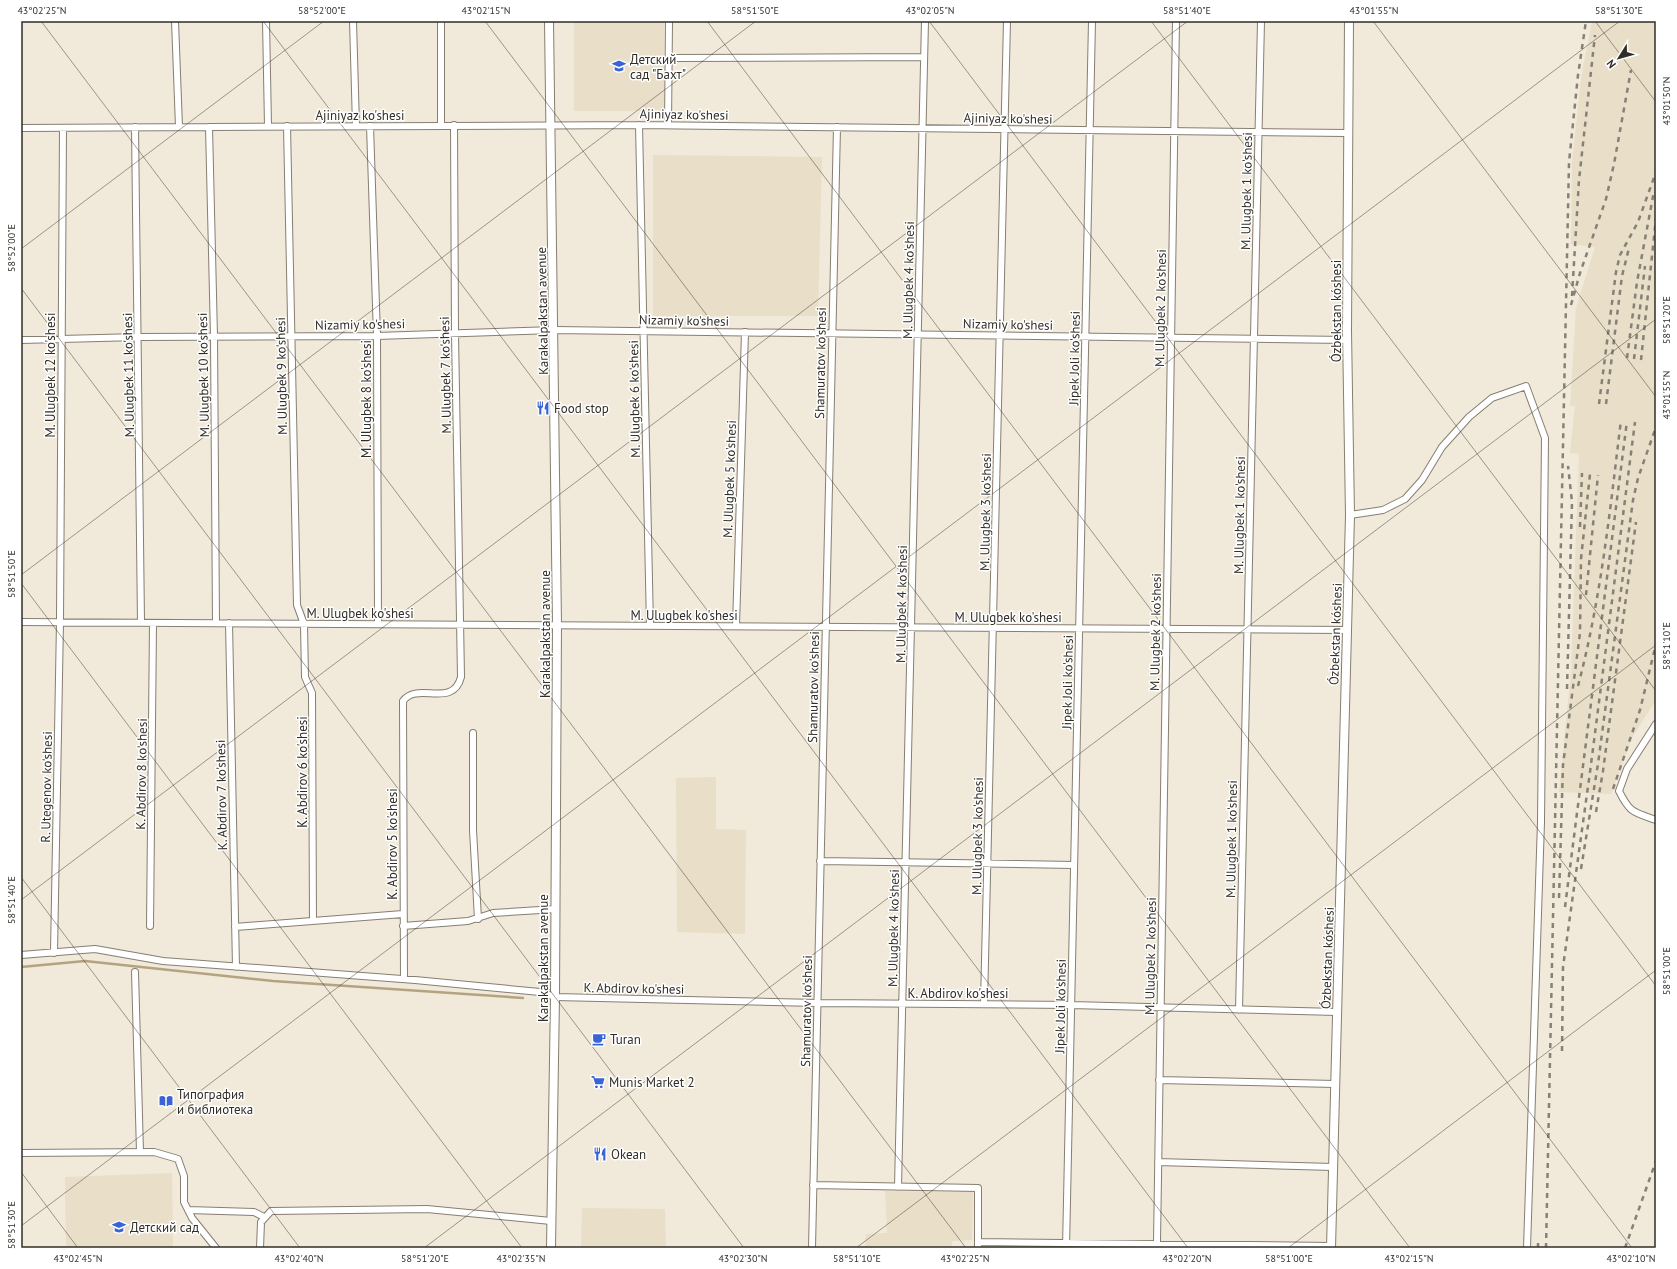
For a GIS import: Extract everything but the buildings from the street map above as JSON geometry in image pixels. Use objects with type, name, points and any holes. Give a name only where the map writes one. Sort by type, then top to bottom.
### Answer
[{"type":"street","points":[[175,21],[179,127]]},
{"type":"street","points":[[266,21],[268,126]]},
{"type":"street","points":[[353,21],[356,126]]},
{"type":"street","points":[[441,21],[441,125]]},
{"type":"street","name":"Karakalpakstan avenue","points":[[549,21],[555,330],[557,624],[556,909],[551,1248]]},
{"type":"street","points":[[668,125],[669,21]]},
{"type":"street","name":"M. Ulugbek 4 ko'shesi","points":[[898,1187],[925,21]]},
{"type":"street","name":"M. Ulugbek 3 ko'shesi","points":[[984,1004],[1007,21]]},
{"type":"street","name":"Jipek Joli ko'shesi","points":[[1066,1245],[1092,21]]},
{"type":"street","name":"M. Ulugbek 2 ko'shesi","points":[[1157,1242],[1176,21]]},
{"type":"street","name":"M. Ulugbek 1 ko'shesi","points":[[1238,1010],[1261,21]]},
{"type":"street","name":"Ózbekstan kóshesi","points":[[1331,1247],[1350,515],[1347,340],[1347,133],[1349,21]]},
{"type":"street","points":[[669,58],[924,57]]},
{"type":"street","name":"Ajiniyaz ko'shesi","points":[[21,128],[639,124],[1347,133]]},
{"type":"street","name":"M. Ulugbek 6 ko'shesi","points":[[639,124],[650,626]]},
{"type":"street","name":"M. Ulugbek 7 ko'shesi","points":[[402,708],[403,701],[410,695],[448,693],[455,689],[459,684],[461,677],[455,334],[454,125]]},
{"type":"street","name":"M. Ulugbek 9 ko'shesi","points":[[287,126],[297,605],[304,624]]},
{"type":"street","name":"M. Ulugbek 8 ko'shesi","points":[[370,126],[377,336],[378,624]]},
{"type":"street","name":"M. Ulugbek 11 ko'shesi","points":[[135,127],[142,622]]},
{"type":"street","name":"M. Ulugbek 10 ko'shesi","points":[[209,127],[214,336],[216,623]]},
{"type":"street","name":"Shamuratov ko'shesi","points":[[812,1248],[837,127]]},
{"type":"street","name":"M. Ulugbek 12 ko'shesi","points":[[60,622],[63,128]]},
{"type":"street","name":"Nizamiy ko'shesi","points":[[21,340],[214,336],[377,336],[555,330],[1347,340]]},
{"type":"street","name":"M. Ulugbek 5 ko'shesi","points":[[736,626],[745,332]]},
{"type":"street","points":[[1350,515],[1383,510],[1404,499],[1422,480],[1442,447],[1469,417],[1492,398],[1526,386],[1545,438],[1541,822],[1527,1248]]},
{"type":"street","name":"M. Ulugbek ko'shesi","points":[[21,622],[557,624],[650,626],[1347,630]]},
{"type":"street","name":"R. Utegenov ko'shesi","points":[[54,953],[60,622]]},
{"type":"street","name":"K. Abdirov 8 ko'shesi","points":[[150,926],[153,623]]},
{"type":"street","name":"K. Abdirov 7 ko'shesi","points":[[229,623],[236,967]]},
{"type":"street","name":"K. Abdirov 6 ko'shesi","points":[[304,624],[305,677],[312,693],[313,921]]},
{"type":"street","name":"K. Abdirov 5 ko'shesi","points":[[402,708],[404,979]]},
{"type":"street","points":[[1656,724],[1627,769],[1619,791],[1626,806],[1634,813],[1656,820]]},
{"type":"street","points":[[473,733],[473,830],[478,919]]},
{"type":"street","points":[[820,861],[1074,865]]},
{"type":"street","points":[[403,926],[453,923],[478,919],[493,913],[556,909]]},
{"type":"street","points":[[235,927],[403,914]]},
{"type":"street","name":"K. Abdirov ko'shesi","points":[[21,955],[95,949],[163,961],[404,979],[540,992],[555,997],[817,1003],[1071,1005],[1337,1012]]},
{"type":"street","points":[[135,972],[140,1152]]},
{"type":"street","points":[[1159,1080],[1335,1084]]},
{"type":"street","points":[[21,1153],[154,1152],[178,1159],[184,1176],[184,1202],[192,1218],[216,1248]]},
{"type":"street","points":[[1158,1162],[1333,1167]]},
{"type":"street","points":[[813,1186],[978,1188],[978,1245],[1066,1245],[1157,1242],[1228,1246],[1331,1247]]},
{"type":"street","points":[[260,1248],[261,1222],[271,1211],[428,1209],[551,1221]]},
{"type":"street","points":[[188,1210],[254,1212],[264,1217]]},
{"type":"shaded area","name":"Детский сад \"Бахт\"","points":[[574,21],[664,21],[664,111],[574,111]]},
{"type":"shaded area","points":[[1592,21],[1656,21],[1656,700],[1633,736],[1611,794],[1559,792],[1571,671],[1579,454],[1570,453],[1575,406],[1570,406],[1576,308],[1595,247],[1571,244],[1572,163],[1581,78]]},
{"type":"shaded area","points":[[653,155],[822,157],[818,316],[653,316]]},
{"type":"shaded area","points":[[716,777],[716,829],[746,830],[745,934],[677,932],[676,778]]},
{"type":"shaded area","name":"Детский сад","points":[[172,1173],[173,1248],[66,1248],[65,1177]]},
{"type":"shaded area","points":[[885,1191],[973,1192],[972,1240],[952,1241],[952,1248],[865,1248],[866,1234],[887,1233]]},
{"type":"shaded area","points":[[582,1208],[665,1209],[666,1248],[581,1248]]},
{"type":"waterway","points":[[21,967],[85,961],[273,981],[523,998]]},
{"type":"railway","points":[[1546,1248],[1569,162],[1578,75],[1586,21]]},
{"type":"railway","points":[[1572,296],[1579,180],[1595,35]]},
{"type":"railway","points":[[1571,305],[1580,273],[1606,199],[1631,70]]},
{"type":"railway","points":[[1599,404],[1616,272],[1620,255],[1638,222],[1656,172]]},
{"type":"railway","points":[[1627,358],[1637,282],[1654,191]]},
{"type":"railway","points":[[1641,360],[1656,218]]},
{"type":"railway","points":[[1606,404],[1622,276],[1629,248]]},
{"type":"railway","points":[[1634,359],[1645,266]]},
{"type":"railway","points":[[1578,686],[1599,587],[1609,521],[1621,420]]},
{"type":"railway","points":[[1565,907],[1627,421]]},
{"type":"railway","points":[[1562,1051],[1563,967],[1590,772],[1635,422]]},
{"type":"railway","points":[[1581,869],[1598,764],[1633,500],[1638,478],[1656,427]]},
{"type":"railway","points":[[1567,689],[1572,502],[1568,466]]},
{"type":"railway","points":[[1580,527],[1582,473]]},
{"type":"railway","points":[[1559,898],[1563,765],[1580,633],[1581,559],[1590,474]]},
{"type":"railway","points":[[1586,595],[1598,475]]},
{"type":"railway","points":[[1596,812],[1603,771],[1636,522]]},
{"type":"railway","points":[[1613,789],[1640,710],[1656,644]]},
{"type":"railway","points":[[1625,1248],[1656,1161]]},
{"type":"railway","points":[[1538,1243],[1538,1248]]},
{"type":"place","name":"Детский сад \"Бахт\"","points":[[619,66]]},
{"type":"place","name":"Food stop","points":[[543,408]]},
{"type":"place","name":"Turan","points":[[599,1039]]},
{"type":"place","name":"Munis Market 2","points":[[598,1082]]},
{"type":"place","name":"Типография и библиотека","points":[[166,1101]]},
{"type":"place","name":"Okean","points":[[600,1154]]},
{"type":"place","name":"Детский сад","points":[[119,1227]]}]
